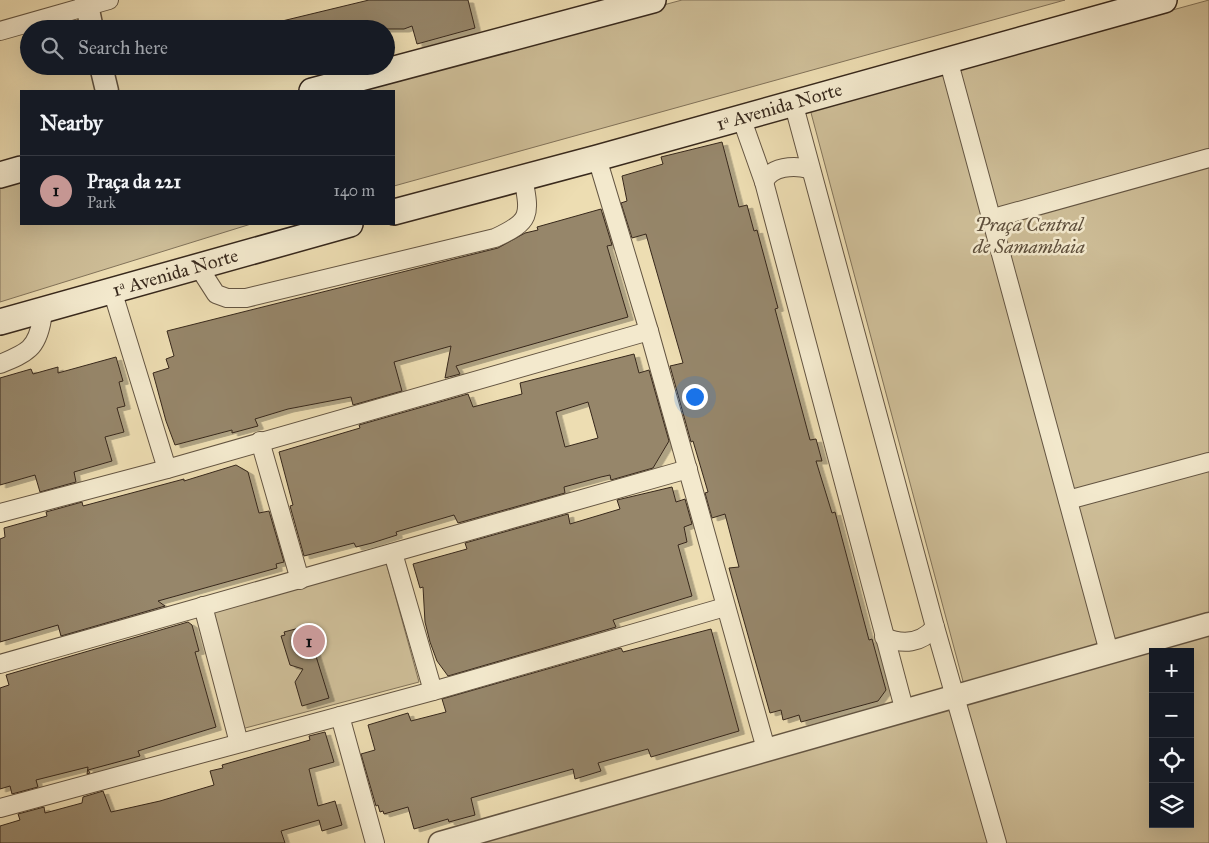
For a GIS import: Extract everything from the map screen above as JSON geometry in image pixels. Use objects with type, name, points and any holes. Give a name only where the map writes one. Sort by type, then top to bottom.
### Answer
[{"type":"main road","points":[[395,69],[653,0]]},
{"type":"main road","name":"1ᵃ Avenida Norte","points":[[395,212],[597,158],[1164,0]]},
{"type":"main road","points":[[316,90],[372,75]]},
{"type":"main road","points":[[0,175],[20,169]]},
{"type":"main road","name":"1ᵃ Avenida Norte","points":[[0,322],[198,266],[311,230],[344,225]]},
{"type":"street","points":[[36,20],[94,2],[93,20]]},
{"type":"street","points":[[0,31],[20,25]]},
{"type":"street","points":[[948,59],[1109,652]]},
{"type":"street","points":[[103,75],[107,90]]},
{"type":"street","points":[[793,102],[809,168],[935,627],[997,843]]},
{"type":"street","points":[[741,117],[764,182],[905,712]]},
{"type":"street","points":[[597,158],[649,331],[766,749]]},
{"type":"street","points":[[990,219],[1209,158]]},
{"type":"street","points":[[764,182],[766,177],[774,171],[786,168],[809,168]]},
{"type":"street","points":[[198,266],[216,294],[228,298],[246,298],[495,238],[517,228],[525,218],[528,206],[523,177]]},
{"type":"street","points":[[112,290],[167,469]]},
{"type":"street","points":[[0,364],[21,356],[34,346],[42,319],[38,312]]},
{"type":"street","points":[[0,513],[167,469],[649,331]]},
{"type":"street","points":[[260,441],[300,580]]},
{"type":"street","points":[[1068,500],[1209,462]]},
{"type":"street","points":[[0,664],[688,469]]},
{"type":"street","points":[[393,553],[433,691]]},
{"type":"street","points":[[203,606],[239,743]]},
{"type":"street","points":[[0,808],[433,691],[725,607]]},
{"type":"street","points":[[440,843],[1209,624]]},
{"type":"street","points":[[884,637],[896,643],[912,642],[930,633],[935,627]]},
{"type":"street","points":[[340,716],[375,843]]},
{"type":"green space","points":[[682,0],[1065,0],[395,186],[395,90],[349,90]]},
{"type":"green space","name":"Praça Central de Samambaia","points":[[1209,0],[1209,843],[463,843],[968,700],[810,109]]},
{"type":"green space","points":[[20,178],[20,225],[248,225],[0,302],[0,184]]},
{"type":"green space","points":[[383,551],[419,682],[234,731],[198,600]]},
{"type":"building","points":[[369,0],[468,0],[475,28],[417,44],[412,26],[404,29],[395,29],[395,20],[286,20]]},
{"type":"building","points":[[722,142],[739,207],[747,205],[754,231],[757,230],[778,308],[775,309],[810,440],[816,439],[822,461],[816,461],[832,513],[835,512],[869,640],[872,639],[886,690],[878,701],[801,722],[799,715],[783,720],[781,710],[770,713],[729,568],[739,567],[725,514],[712,518],[705,493],[708,492],[693,441],[691,442],[670,366],[683,363],[646,234],[632,238],[621,203],[627,201],[622,176],[663,164],[661,157]]},
{"type":"building","points":[[601,209],[612,245],[607,246],[628,317],[456,366],[460,374],[445,378],[451,346],[394,362],[402,391],[353,405],[351,397],[288,409],[255,419],[258,426],[232,433],[232,430],[175,445],[166,421],[153,373],[169,368],[166,359],[174,356],[167,331],[498,248],[525,233],[538,230],[537,227]]},
{"type":"building","points":[[634,354],[639,373],[649,370],[669,441],[653,468],[611,480],[610,475],[564,487],[565,493],[458,523],[454,515],[396,532],[397,535],[372,543],[356,547],[354,543],[304,556],[290,506],[293,505],[279,452],[360,428],[359,425],[468,394],[473,407],[522,394],[520,383]],"holes":[[[588,402],[598,438],[565,447],[556,412]]]},
{"type":"building","points":[[116,357],[123,381],[119,382],[125,406],[117,408],[124,432],[105,437],[112,461],[74,472],[76,482],[40,492],[35,475],[0,485],[0,378],[31,369],[33,374],[58,367],[58,373]]},
{"type":"building","points":[[236,465],[248,472],[259,513],[269,511],[284,562],[276,564],[277,568],[158,601],[165,606],[61,636],[58,625],[0,642],[0,539],[5,537],[4,528],[47,516],[46,512],[82,502],[83,506],[184,479],[184,481]]},
{"type":"building","points":[[672,487],[676,502],[685,499],[692,524],[684,527],[687,542],[678,545],[692,596],[613,620],[616,627],[448,676],[437,661],[430,642],[425,622],[423,587],[420,588],[413,564],[467,549],[465,543],[568,514],[570,524],[620,509],[617,500]]},
{"type":"building","points":[[188,622],[192,625],[199,651],[195,652],[216,727],[138,751],[140,756],[88,770],[90,773],[87,774],[88,767],[36,780],[38,787],[12,794],[10,786],[0,789],[0,688],[9,685],[6,675]]},
{"type":"building","points":[[303,627],[306,638],[310,637],[329,698],[302,706],[295,682],[303,669],[290,665],[281,636],[285,635],[284,632]]},
{"type":"building","points":[[711,629],[739,731],[651,757],[648,749],[598,763],[601,771],[575,779],[573,769],[471,798],[475,815],[449,822],[448,819],[414,829],[408,807],[384,814],[383,811],[380,812],[378,805],[376,806],[361,754],[375,750],[368,725],[408,713],[411,721],[446,712],[442,699],[621,648],[623,652]]},
{"type":"building","points":[[325,732],[334,762],[309,769],[318,806],[335,801],[342,825],[322,831],[319,820],[281,831],[285,843],[0,843],[0,826],[20,820],[18,814],[44,807],[45,813],[82,803],[83,797],[103,791],[111,812],[160,801],[214,785],[210,771],[223,768],[222,765],[310,740],[309,736]]},
{"type":"place","name":"Praça da 221","points":[[309,641]]}]
